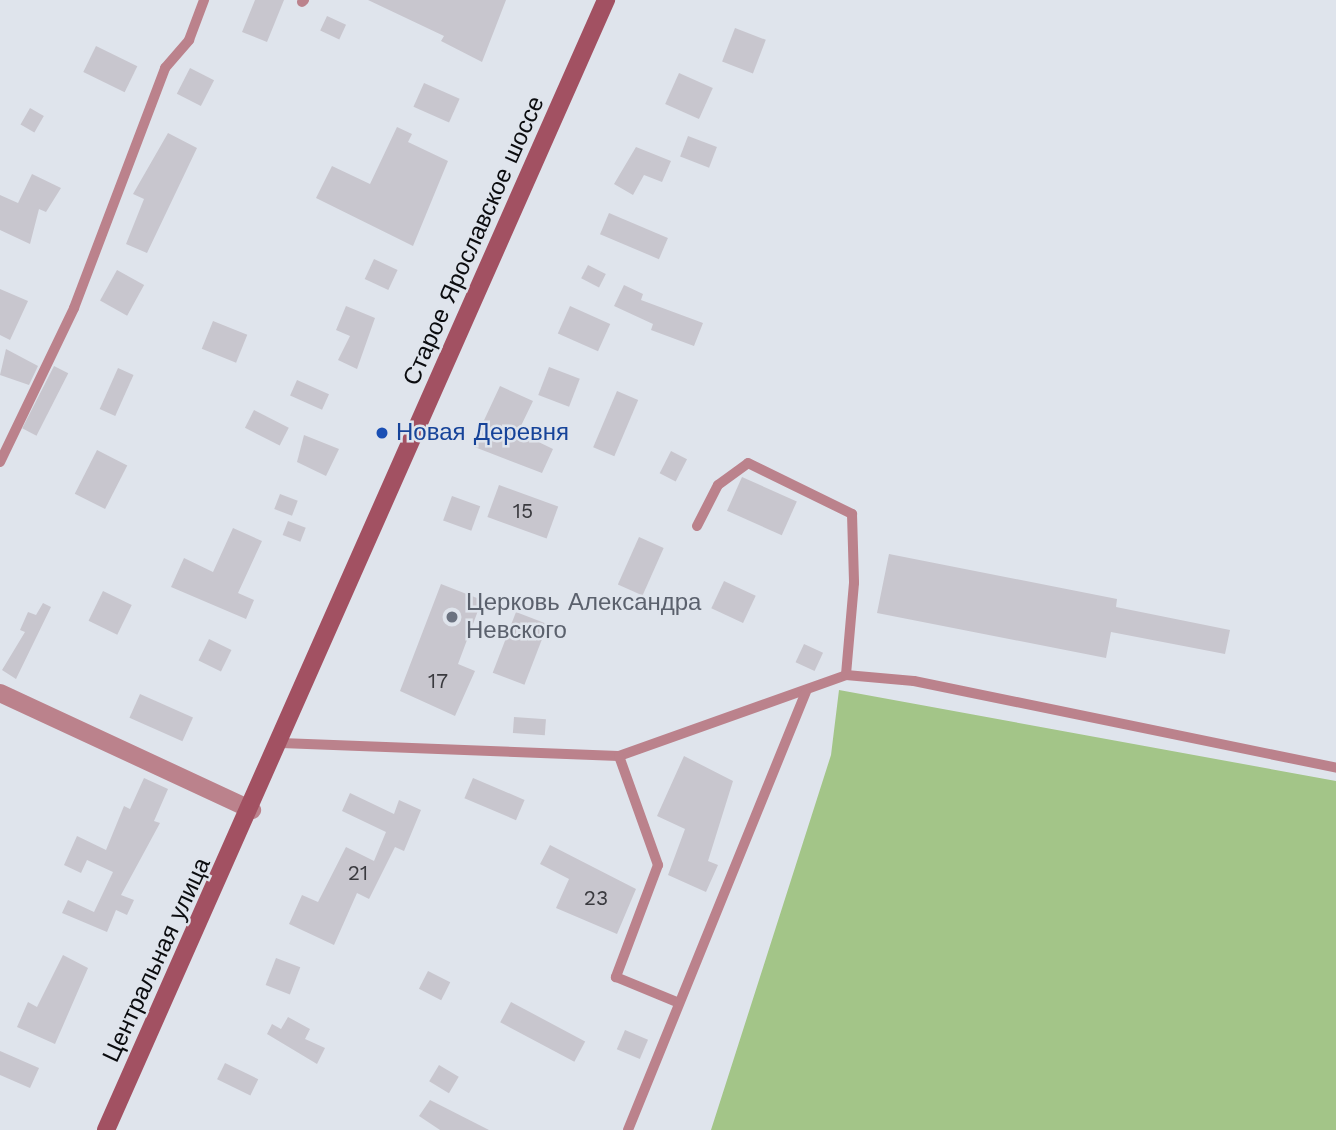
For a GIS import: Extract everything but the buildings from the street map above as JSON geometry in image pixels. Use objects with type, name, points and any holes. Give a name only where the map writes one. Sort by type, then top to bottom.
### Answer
[{"type":"main road","name":"Старое Ярославское шоссе","points":[[252,810],[606,0]]},
{"type":"main road","name":"Центральная улица","points":[[106,1130],[252,810]]},
{"type":"street","points":[[0,694],[252,810]]},
{"type":"lane","points":[[0,461],[74,308],[165,68],[189,40],[204,0]]},
{"type":"lane","points":[[697,526],[718,485],[748,463],[852,514],[854,583],[846,675]]},
{"type":"lane","points":[[281,743],[619,756],[846,675],[915,681],[1336,768]]},
{"type":"lane","points":[[628,1130],[806,691]]},
{"type":"lane","points":[[619,756],[658,864],[616,977],[679,1003]]},
{"type":"green space","points":[[839,690],[1336,781],[1336,1130],[711,1130],[831,755]]},
{"type":"place","name":"Новая Деревня","points":[[382,433]]},
{"type":"place","name":"Церковь Александра Невского","points":[[452,617]]}]
